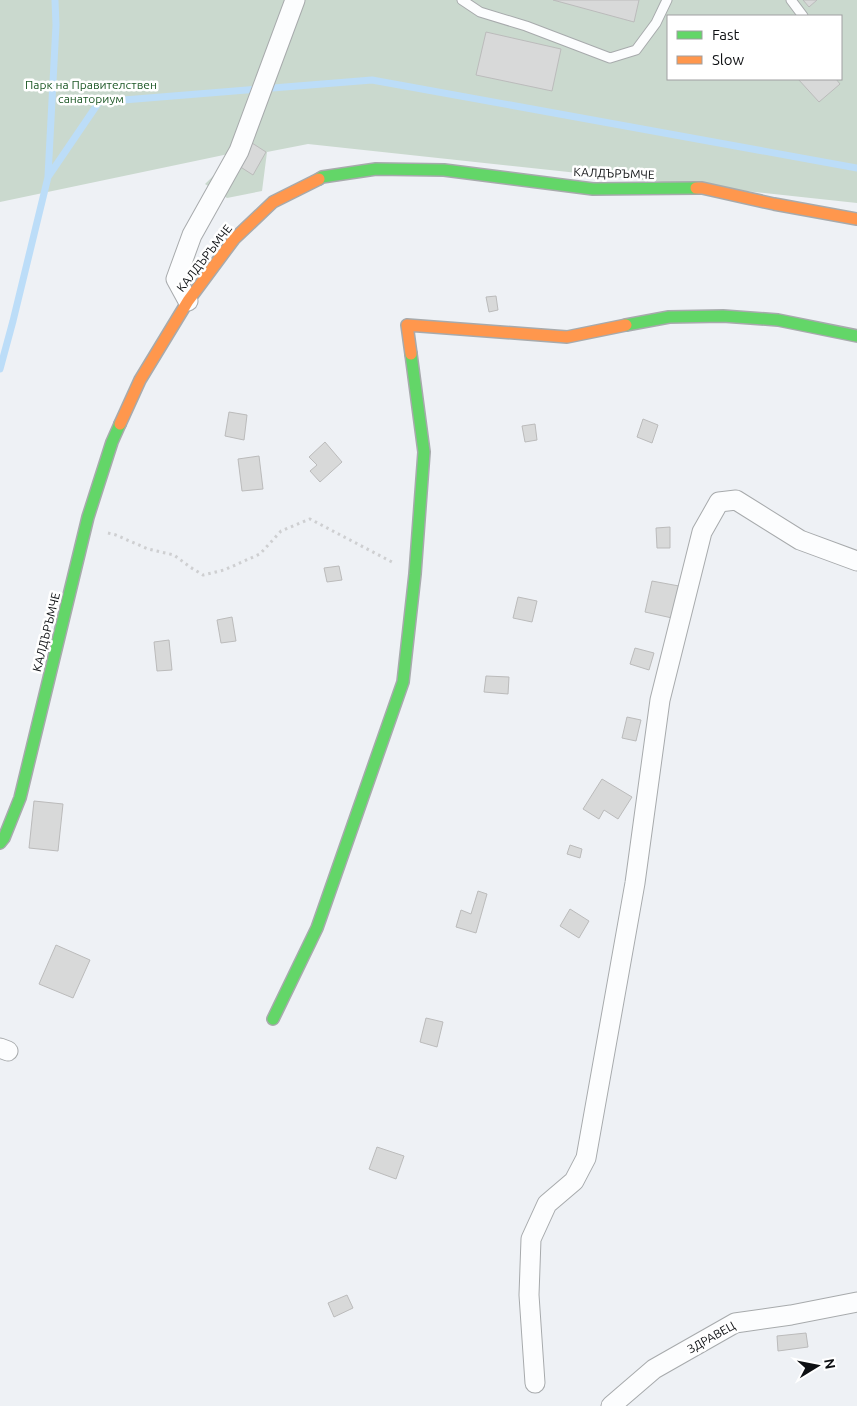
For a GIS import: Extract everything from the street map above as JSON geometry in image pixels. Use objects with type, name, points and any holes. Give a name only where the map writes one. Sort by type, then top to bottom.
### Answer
[{"type":"street","points":[[188,301],[176,279],[192,236],[239,151],[295,0]]},
{"type":"street","name":"КАЛДЪРЪМЧЕ","points":[[0,843],[4,838],[20,798],[88,517],[112,442],[140,380],[188,301],[234,239],[273,202],[322,177],[376,169],[444,170],[593,189],[702,188],[774,204],[857,219]]},
{"type":"street","points":[[273,1019],[316,928],[403,682],[415,574],[424,452],[407,325],[567,337],[669,317],[723,316],[778,320],[857,336]]},
{"type":"street","points":[[535,1383],[529,1295],[531,1239],[547,1204],[574,1181],[586,1158],[635,883],[660,700],[702,532],[719,502],[736,500],[800,540],[857,561]]},
{"type":"street","name":"ЗДРАВЕЦ","points":[[611,1406],[654,1369],[735,1323],[857,1302]]},
{"type":"lane","points":[[462,0],[480,12],[526,26],[610,58],[636,50],[656,23],[667,0]]},
{"type":"lane","points":[[791,0],[802,15]]},
{"type":"path","points":[[88,517],[90,529],[116,535],[148,549],[174,555],[190,568],[203,575],[224,570],[260,554],[281,531],[310,519],[415,574]]},
{"type":"green space","name":"Парк на Правителствен санаториум","points":[[0,0],[857,0],[857,203],[308,144],[267,152],[262,191],[227,198],[205,184],[238,152],[0,202]]},
{"type":"building","points":[[553,0],[639,0],[634,22]]},
{"type":"building","points":[[803,0],[817,0],[809,7]]},
{"type":"building","points":[[486,32],[561,49],[552,91],[476,75]]},
{"type":"building","points":[[799,80],[837,80],[840,84],[819,102]]},
{"type":"building","points":[[252,143],[266,152],[253,175],[239,166]]},
{"type":"building","points":[[496,296],[498,310],[489,312],[486,297]]},
{"type":"building","points":[[229,412],[247,415],[244,440],[225,436]]},
{"type":"building","points":[[643,419],[658,425],[652,443],[637,437]]},
{"type":"building","points":[[535,424],[537,440],[525,442],[522,426]]},
{"type":"building","points":[[325,442],[342,462],[320,482],[310,471],[317,465],[309,457]]},
{"type":"building","points":[[259,456],[263,489],[242,491],[238,459]]},
{"type":"building","points":[[670,527],[670,548],[657,548],[656,528]]},
{"type":"building","points":[[339,566],[342,580],[327,582],[324,568]]},
{"type":"building","points":[[652,581],[679,586],[672,618],[645,612]]},
{"type":"building","points":[[518,597],[537,601],[532,622],[513,618]]},
{"type":"building","points":[[232,617],[236,641],[221,643],[217,620]]},
{"type":"building","points":[[169,640],[172,670],[157,671],[154,642]]},
{"type":"building","points":[[635,648],[654,653],[649,670],[630,664]]},
{"type":"building","points":[[486,676],[509,677],[508,694],[484,692]]},
{"type":"building","points":[[627,717],[641,720],[636,741],[622,738]]},
{"type":"building","points":[[602,779],[632,797],[618,819],[604,810],[599,819],[583,809]]},
{"type":"building","points":[[34,801],[63,804],[58,851],[29,848]]},
{"type":"building","points":[[570,845],[582,849],[580,858],[567,854]]},
{"type":"building","points":[[478,891],[487,894],[476,933],[456,927],[461,910],[471,914]]},
{"type":"building","points":[[570,909],[589,921],[579,938],[560,926]]},
{"type":"building","points":[[56,945],[90,960],[73,998],[39,984]]},
{"type":"building","points":[[426,1018],[443,1022],[437,1047],[420,1042]]},
{"type":"building","points":[[377,1147],[404,1156],[396,1179],[369,1169]]},
{"type":"building","points":[[347,1295],[353,1308],[334,1317],[328,1303]]},
{"type":"building","points":[[806,1333],[808,1347],[778,1351],[777,1336]]},
{"type":"waterway","points":[[48,176],[56,25],[55,0]]},
{"type":"waterway","points":[[0,369],[48,177],[99,102],[372,80],[857,168]]},
{"type":"traffic: fast","points":[[319,179],[376,169],[444,170],[593,189],[696,188]]},
{"type":"traffic: fast","points":[[626,325],[669,317],[723,316],[778,320],[857,336]]},
{"type":"traffic: fast","points":[[273,1019],[317,928],[403,682],[415,574],[424,452],[411,354]]},
{"type":"traffic: fast","points":[[0,843],[4,838],[20,798],[88,517],[112,442],[120,424]]},
{"type":"traffic: slow","points":[[120,424],[140,380],[188,301],[234,239],[273,202],[319,179]]},
{"type":"traffic: slow","points":[[696,188],[857,219]]},
{"type":"traffic: slow","points":[[411,354],[407,325],[567,337],[626,325]]}]
